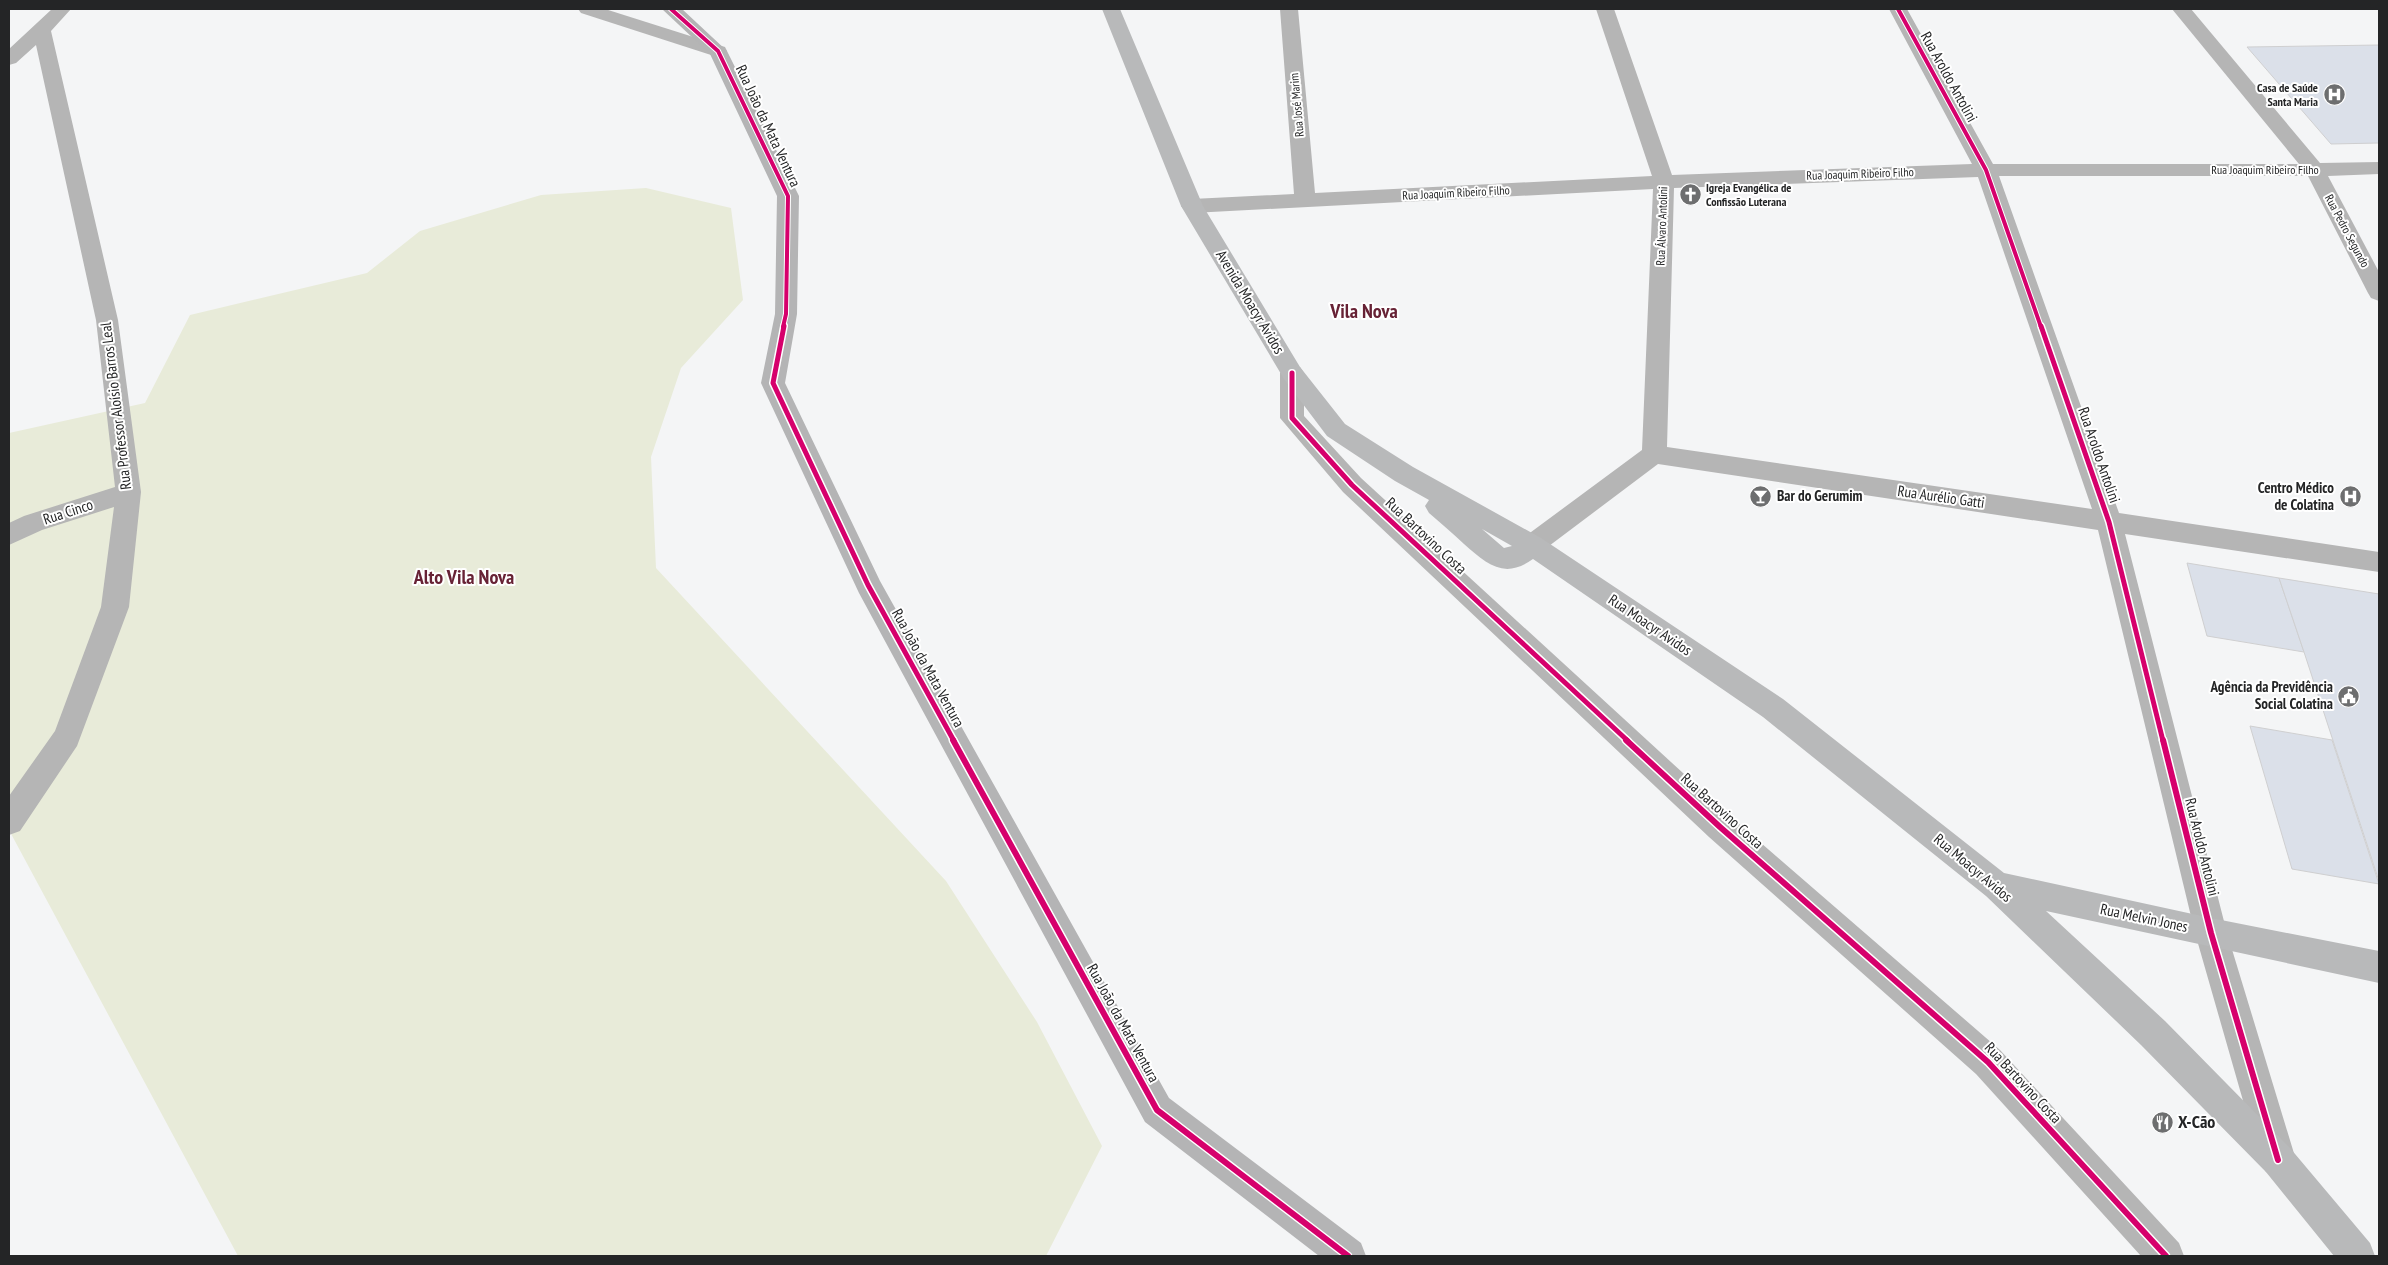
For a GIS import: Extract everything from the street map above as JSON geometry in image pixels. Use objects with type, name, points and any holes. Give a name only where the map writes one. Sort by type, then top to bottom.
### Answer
[{"type":"main road","name":"Avenida Moacyr Avidos","points":[[1111,9],[1192,206],[1292,373],[1336,430],[1404,474],[1496,556],[1504,559],[1519,557],[1532,545]]},
{"type":"main road","name":"Avenida Moacyr Avidos","points":[[1124,40],[1126,9]]},
{"type":"main road","name":"Rua Moacyr Avidos","points":[[1532,545],[1773,708],[1997,886],[2153,1033],[2278,1160],[2357,1256]]},
{"type":"main road","name":"Rua Melvin Jones","points":[[1997,886],[2211,933],[2379,967]]},
{"type":"street","points":[[9,58],[42,30],[62,9]]},
{"type":"street","points":[[587,9],[718,50]]},
{"type":"street","name":"Rua João da Mata Ventura","points":[[670,9],[718,50],[788,196],[786,314],[773,383],[868,585],[1157,1110],[1348,1256]]},
{"type":"street","name":"Rua José Marim","points":[[1289,9],[1305,201]]},
{"type":"street","name":"Rua Álvaro Antolini","points":[[1605,9],[1664,181],[1654,454]]},
{"type":"street","name":"Rua Aroldo Antolini","points":[[1898,9],[1986,170],[2109,522],[2211,933],[2278,1160]]},
{"type":"street","name":"Rua Pedro Segundo","points":[[2181,9],[2315,170],[2379,292]]},
{"type":"street","name":"Rua Professor Aloísio Barros Leal","points":[[9,821],[66,737],[112,617],[115,607],[128,492],[107,320],[42,30]]},
{"type":"street","name":"Rua Joaquim Ribeiro Filho","points":[[1192,206],[1664,181],[1986,170],[2315,170],[2379,168]]},
{"type":"street","name":"Rua Bartovino Costa","points":[[1292,373],[1292,418],[1352,485],[1720,827],[1988,1062],[2166,1256]]},
{"type":"street","points":[[1532,545],[1654,454]]},
{"type":"street","name":"Rua Aurélio Gatti","points":[[1654,454],[2379,562]]},
{"type":"street","name":"Rua Cinco","points":[[9,535],[33,523],[128,492]]},
{"type":"green space","points":[[646,188],[731,208],[743,300],[681,368],[651,457],[656,568],[946,881],[1037,1022],[1102,1146],[1046,1256],[238,1256],[9,830],[9,433],[145,403],[190,315],[367,273],[420,231],[541,195]]},
{"type":"building","name":"Casa de Saúde Santa Maria","points":[[2379,45],[2379,143],[2331,144],[2247,47]]},
{"type":"building","points":[[2187,563],[2279,578],[2304,652],[2207,636]]},
{"type":"building","name":"Agência da Previdência Social Colatina","points":[[2279,578],[2379,594],[2379,881],[2304,652]]},
{"type":"building","points":[[2250,726],[2332,740],[2379,884],[2292,869]]},
{"type":"cycle path","points":[[671,9],[718,51],[788,196],[786,314],[773,383],[868,585],[1157,1110],[1348,1256]]},
{"type":"cycle path","points":[[1898,9],[1986,170],[2109,522],[2211,933],[2278,1160]]},
{"type":"cycle path","points":[[1292,373],[1292,418],[1352,485],[1720,827],[1988,1062],[2166,1256]]},
{"type":"place","name":"Casa de Saúde Santa Maria","points":[[2334,95]]},
{"type":"place","name":"Igreja Evangélica de Confissão Luterana","points":[[1690,195]]},
{"type":"place","name":"Bar do Gerumim","points":[[1761,496]]},
{"type":"place","name":"Centro Médico de Colatina","points":[[2350,497]]},
{"type":"place","name":"Agência da Previdência Social Colatina","points":[[2349,696]]},
{"type":"place","name":"X-Cão","points":[[2162,1122]]},
{"type":"district","name":"Vila Nova","points":[[1364,311]]},
{"type":"district","name":"Alto Vila Nova","points":[[464,577]]}]
